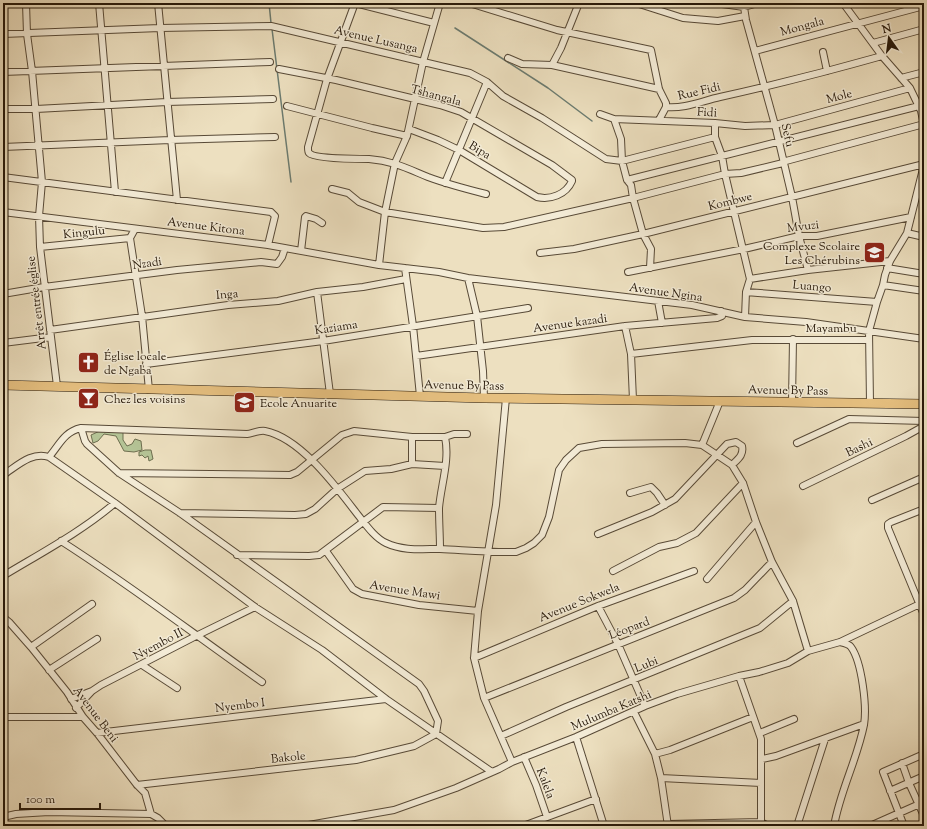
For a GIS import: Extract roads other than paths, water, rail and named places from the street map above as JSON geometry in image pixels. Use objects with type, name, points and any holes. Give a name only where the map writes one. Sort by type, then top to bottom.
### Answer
[{"type":"highway","name":"Avenue By Pass","points":[[3,385],[484,398],[924,404]]},
{"type":"street","name":"Arrêt entrée église","points":[[26,3],[27,34],[40,146],[42,182],[39,216],[40,247],[57,386]]},
{"type":"street","points":[[99,3],[115,192]]},
{"type":"street","points":[[158,3],[176,200]]},
{"type":"street","points":[[434,23],[355,3],[327,79],[308,147],[310,154],[345,159],[370,159],[395,163],[445,183],[486,194]]},
{"type":"street","points":[[379,265],[385,212],[395,163],[408,132],[423,62],[440,3]]},
{"type":"street","name":"Rue Fidi","points":[[469,3],[566,32],[651,50],[659,89],[666,103],[666,107],[678,108],[882,56]]},
{"type":"street","points":[[552,64],[579,3]]},
{"type":"street","points":[[636,3],[661,12],[690,19],[718,21],[745,16]]},
{"type":"street","points":[[716,3],[744,7],[758,3]]},
{"type":"street","points":[[332,189],[348,193],[359,202],[385,212],[451,223],[493,228],[513,226],[725,174],[741,173],[783,163],[838,146],[924,124],[921,109],[910,88],[882,56],[843,3]]},
{"type":"street","name":"Mongala","points":[[754,50],[924,6]]},
{"type":"street","name":"Sefu","points":[[744,7],[745,16],[775,125],[792,197],[799,236],[808,270]]},
{"type":"street","name":"Avenue Lusanga","points":[[3,34],[160,28],[271,26],[470,73],[487,82],[503,96],[542,118],[606,159],[622,161],[715,137]]},
{"type":"street","points":[[873,43],[924,29]]},
{"type":"street","points":[[823,52],[827,71]]},
{"type":"street","points":[[508,58],[524,64],[552,64],[659,89]]},
{"type":"street","points":[[3,72],[270,62]]},
{"type":"street","name":"Tshangala","points":[[279,69],[440,105],[462,112],[552,166],[572,180],[570,186],[556,196],[545,198],[537,196]]},
{"type":"street","points":[[902,78],[924,72]]},
{"type":"street","points":[[445,183],[487,82]]},
{"type":"street","name":"Mole","points":[[775,125],[910,88]]},
{"type":"street","points":[[3,109],[36,109],[167,102],[273,99]]},
{"type":"street","name":"Bipa","points":[[287,106],[372,128],[408,132],[438,140],[460,150],[537,196]]},
{"type":"street","points":[[659,120],[666,107]]},
{"type":"street","points":[[627,180],[778,142],[921,109]]},
{"type":"street","name":"Fidi","points":[[600,114],[614,119],[659,120],[745,126],[775,125]]},
{"type":"street","points":[[614,119],[621,139],[622,161],[627,180],[632,185],[632,198],[643,234],[651,249],[650,268]]},
{"type":"street","points":[[715,123],[715,137],[722,156],[750,279],[746,292],[744,317]]},
{"type":"street","points":[[3,147],[275,137]]},
{"type":"street","points":[[870,403],[869,331],[890,260],[907,233],[921,185],[924,165]]},
{"type":"street","name":"Kombwe","points":[[540,253],[574,249],[643,234],[924,165]]},
{"type":"street","points":[[3,177],[271,212],[275,216],[268,245]]},
{"type":"street","name":"Avenue Kitona","points":[[3,212],[268,245],[379,265],[405,268]]},
{"type":"street","points":[[301,251],[304,217],[306,216],[316,219],[322,223]]},
{"type":"street","name":"Mvuzi","points":[[628,272],[744,249],[799,236],[817,236],[911,217]]},
{"type":"street","points":[[135,229],[130,238],[142,316],[149,390]]},
{"type":"street","points":[[907,233],[924,237]]},
{"type":"street","name":"Kingulu","points":[[40,247],[130,238]]},
{"type":"street","name":"Nzadi","points":[[3,294],[44,287],[178,270],[253,263],[277,264],[282,257],[285,248]]},
{"type":"street","points":[[750,279],[890,260]]},
{"type":"street","points":[[405,268],[420,396]]},
{"type":"street","name":"Avenue Ngina","points":[[405,268],[439,272],[468,278],[692,305],[744,317],[806,322],[924,339]]},
{"type":"street","points":[[887,268],[924,274]]},
{"type":"street","points":[[468,278],[477,316],[481,346],[484,398]]},
{"type":"street","name":"Inga","points":[[50,330],[228,305],[278,301],[317,292],[406,280]]},
{"type":"street","points":[[883,285],[924,291]]},
{"type":"street","points":[[317,292],[330,394]]},
{"type":"street","name":"Luango","points":[[746,292],[877,302]]},
{"type":"street","points":[[658,301],[662,323]]},
{"type":"street","name":"Kaziama","points":[[146,364],[323,341],[528,308]]},
{"type":"street","name":"Avenue kazadi","points":[[416,356],[625,326],[716,318],[722,316],[721,311]]},
{"type":"street","points":[[625,326],[632,354],[633,400]]},
{"type":"street","points":[[3,343],[51,337]]},
{"type":"street","points":[[792,402],[793,339]]},
{"type":"street","name":"Mayambu","points":[[632,354],[752,340],[869,340]]},
{"type":"street","points":[[506,398],[496,505],[478,611],[474,658],[484,698],[512,762]]},
{"type":"street","points":[[702,445],[720,401]]},
{"type":"street","name":"Bashi","points":[[797,442],[849,419],[924,421]]},
{"type":"street","name":"Bashi","points":[[803,486],[924,426]]},
{"type":"street","points":[[49,457],[61,440],[75,430],[82,428],[247,434],[264,431],[279,436],[291,443],[312,460],[363,522],[384,543],[411,550],[440,549],[516,552],[534,543],[542,535],[549,517],[559,470],[566,460],[579,448],[590,445],[610,444],[685,443],[702,445],[732,465],[744,483],[756,522],[772,562],[793,601],[808,651]]},
{"type":"street","points":[[82,428],[87,444],[119,473],[180,513],[419,684],[438,720],[436,734]]},
{"type":"street","points":[[119,473],[286,475],[297,472],[342,435],[347,433],[354,432],[412,437],[445,437],[454,434],[467,434]]},
{"type":"street","points":[[412,437],[412,464]]},
{"type":"street","points":[[440,549],[439,508],[445,466],[445,437]]},
{"type":"street","points":[[598,534],[652,512],[676,499],[727,444],[731,442],[739,443],[742,446],[742,454],[732,465]]},
{"type":"street","points":[[3,475],[28,459],[38,455],[49,457],[115,503],[255,607],[322,650],[386,699],[492,772]]},
{"type":"street","points":[[180,513],[306,514],[315,509],[337,489],[365,470],[391,469],[412,464],[445,466]]},
{"type":"street","points":[[872,500],[924,477]]},
{"type":"street","points":[[613,571],[659,547],[677,543],[696,533],[744,483]]},
{"type":"street","points":[[630,493],[651,487],[657,493],[665,506]]},
{"type":"street","points":[[3,576],[62,541],[101,515],[115,503]]},
{"type":"street","points":[[237,555],[319,555],[380,509],[387,507],[439,508]]},
{"type":"street","points":[[924,509],[888,524],[888,528],[922,603],[924,615]]},
{"type":"street","points":[[707,579],[756,522]]},
{"type":"street","points":[[62,541],[112,574],[196,636],[262,682]]},
{"type":"street","name":"Avenue Mawi","points":[[326,551],[353,588],[362,594],[419,605],[478,611]]},
{"type":"street","name":"Léopard","points":[[484,698],[739,596],[772,562]]},
{"type":"street","name":"Avenue Sokwela","points":[[474,658],[598,606],[694,571]]},
{"type":"street","name":"Lubi","points":[[501,736],[760,628],[793,601]]},
{"type":"street","name":"Mulumba Katshi","points":[[303,826],[394,810],[456,788],[512,762],[634,712],[645,706],[677,694],[788,663],[808,651],[840,642],[922,603]]},
{"type":"street","points":[[31,647],[92,604]]},
{"type":"street","points":[[598,606],[635,680],[645,706]]},
{"type":"street","name":"Nyembo II","points":[[76,708],[92,691],[196,636],[255,607]]},
{"type":"street","name":"Avenue Beni","points":[[3,617],[31,647],[71,699],[82,717],[97,733],[145,793],[151,814]]},
{"type":"street","points":[[48,670],[98,639]]},
{"type":"street","points":[[834,826],[837,808],[864,724],[864,697],[860,668],[856,655],[850,646],[840,642]]},
{"type":"street","points":[[142,665],[177,688]]},
{"type":"street","points":[[739,676],[760,733],[762,759],[761,824]]},
{"type":"street","points":[[71,699],[92,691]]},
{"type":"street","name":"Nyembo I","points":[[97,733],[386,699]]},
{"type":"street","points":[[634,712],[655,754],[668,825],[761,824],[768,826]]},
{"type":"street","points":[[3,717],[82,717]]},
{"type":"street","points":[[655,754],[670,750],[753,717]]},
{"type":"street","points":[[760,733],[794,719]]},
{"type":"street","points":[[762,759],[776,756],[864,724]]},
{"type":"street","name":"Bakole","points":[[138,785],[356,760],[414,746],[436,734]]},
{"type":"street","points":[[576,736],[604,826]]},
{"type":"street","points":[[797,826],[824,739]]},
{"type":"street","points":[[904,826],[883,772],[924,754]]},
{"type":"street","name":"Kalela","points":[[524,757],[548,817]]},
{"type":"street","points":[[902,763],[909,783],[921,804],[924,816]]},
{"type":"street","points":[[890,791],[924,776]]},
{"type":"street","points":[[660,778],[761,783]]},
{"type":"street","name":"Kalela","points":[[524,826],[596,799]]},
{"type":"street","points":[[870,826],[880,824],[899,813],[921,804]]},
{"type":"street","points":[[3,817],[16,814],[49,812],[151,814],[158,818],[166,826]]},
{"type":"street","points":[[3,822],[6,826]]},
{"type":"waterway","points":[[269,3],[271,23]]},
{"type":"waterway","points":[[455,28],[548,88],[592,121]]},
{"type":"waterway","points":[[272,29],[291,182]]},
{"type":"place","name":"Complexe Scolaire Les Chérubins","points":[[875,253]]},
{"type":"place","name":"Église locale de Ngaba","points":[[89,363]]},
{"type":"place","name":"Chez les voisins","points":[[88,399]]},
{"type":"place","name":"Ecole Anuarite","points":[[245,403]]}]
